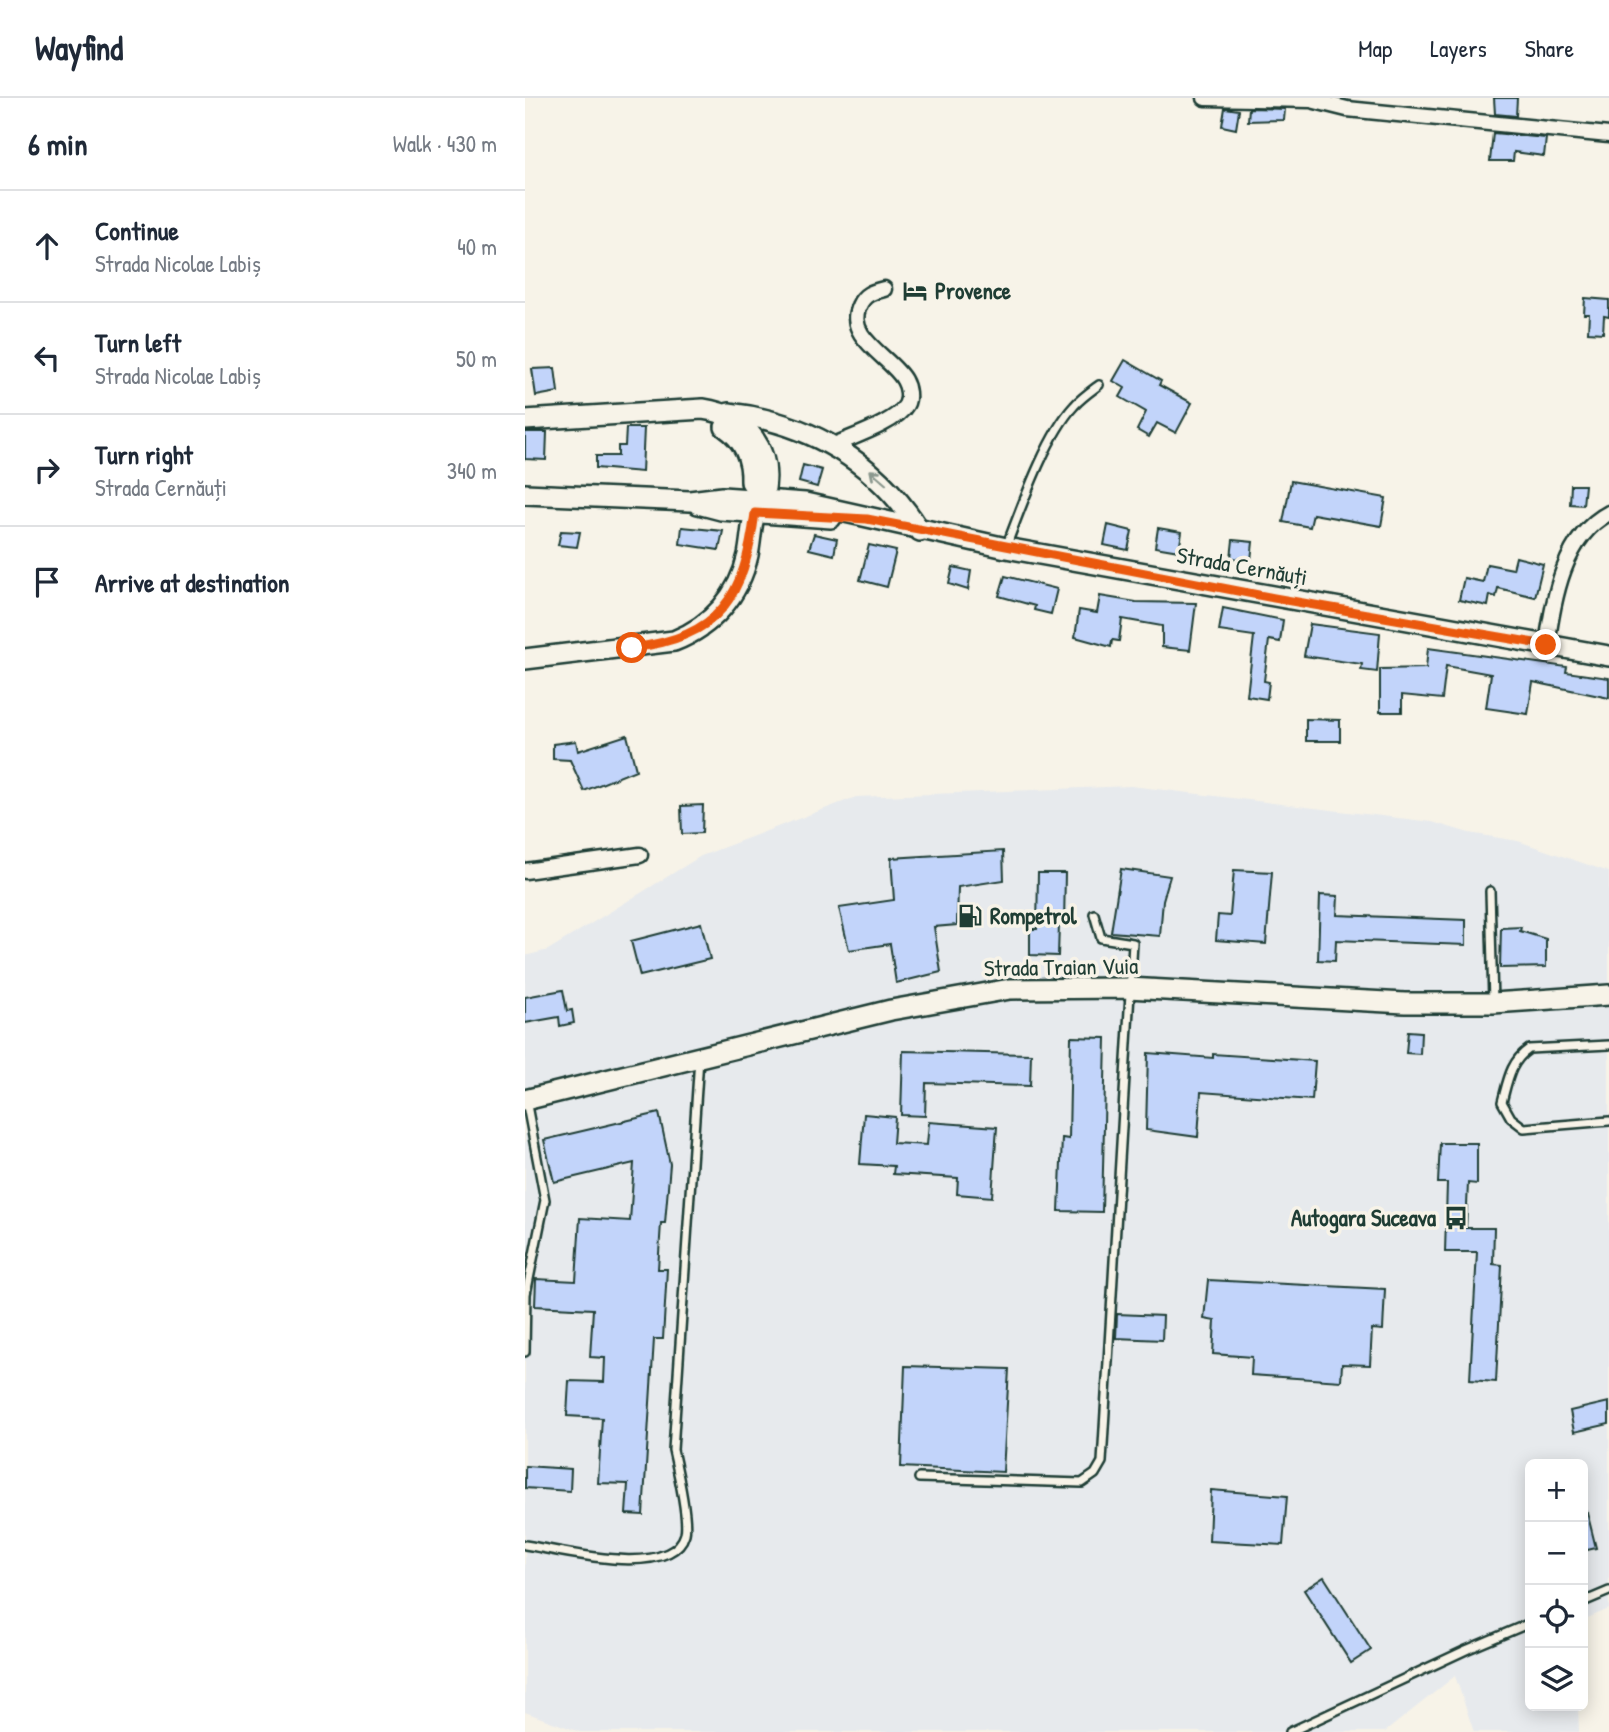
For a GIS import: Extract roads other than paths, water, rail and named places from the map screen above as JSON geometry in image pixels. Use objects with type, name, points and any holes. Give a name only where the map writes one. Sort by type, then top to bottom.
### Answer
[{"type":"street","points":[[1205,98],[1311,100],[1347,109],[1609,135]]},
{"type":"street","points":[[831,446],[899,415],[906,405],[908,397],[905,380],[873,349],[861,332],[858,322],[857,312],[864,298],[870,292],[884,289]]},
{"type":"street","points":[[525,420],[666,414],[703,409],[778,422],[831,446],[873,472],[888,487],[920,531]]},
{"type":"street","points":[[525,659],[656,645],[692,634],[712,620],[729,600],[747,560],[755,503],[764,466],[758,441],[745,425],[719,411]]},
{"type":"street","points":[[666,414],[714,422],[739,438],[750,462],[755,503]]},
{"type":"street","name":"Strada Cernăuți","points":[[525,494],[690,501],[722,497],[867,519],[1006,548],[1609,656]]},
{"type":"street","points":[[1546,645],[1555,591],[1572,552],[1582,534],[1609,513]]},
{"type":"street","points":[[525,870],[640,855]]},
{"type":"street","name":"Strada Traian Vuia","points":[[525,1100],[891,1010],[976,993],[1046,987],[1128,988],[1378,1002],[1493,1003],[1609,995]]},
{"type":"lane","points":[[1006,548],[1028,489],[1049,447],[1073,407],[1099,385]]},
{"type":"lane","points":[[1490,891],[1493,1003]]},
{"type":"lane","points":[[919,1478],[1083,1483],[1095,1474],[1102,1462],[1128,988],[1133,943],[1101,938],[1094,914]]},
{"type":"lane","points":[[1609,1045],[1529,1049],[1518,1056],[1511,1067],[1502,1101],[1511,1118],[1524,1128],[1609,1121]]},
{"type":"lane","points":[[525,1545],[630,1560],[657,1559],[672,1553],[685,1534],[682,1496],[673,1450],[699,1058]]},
{"type":"lane","points":[[525,1100],[545,1200],[526,1294],[525,1352]]},
{"type":"lane","points":[[1588,1600],[1609,1591]]},
{"type":"lane","points":[[1290,1732],[1525,1625]]},
{"type":"place","name":"Provence","points":[[915,291]]},
{"type":"place","name":"Rompetrol","points":[[970,916]]},
{"type":"place","name":"Autogara Suceava","points":[[1456,1218]]}]
